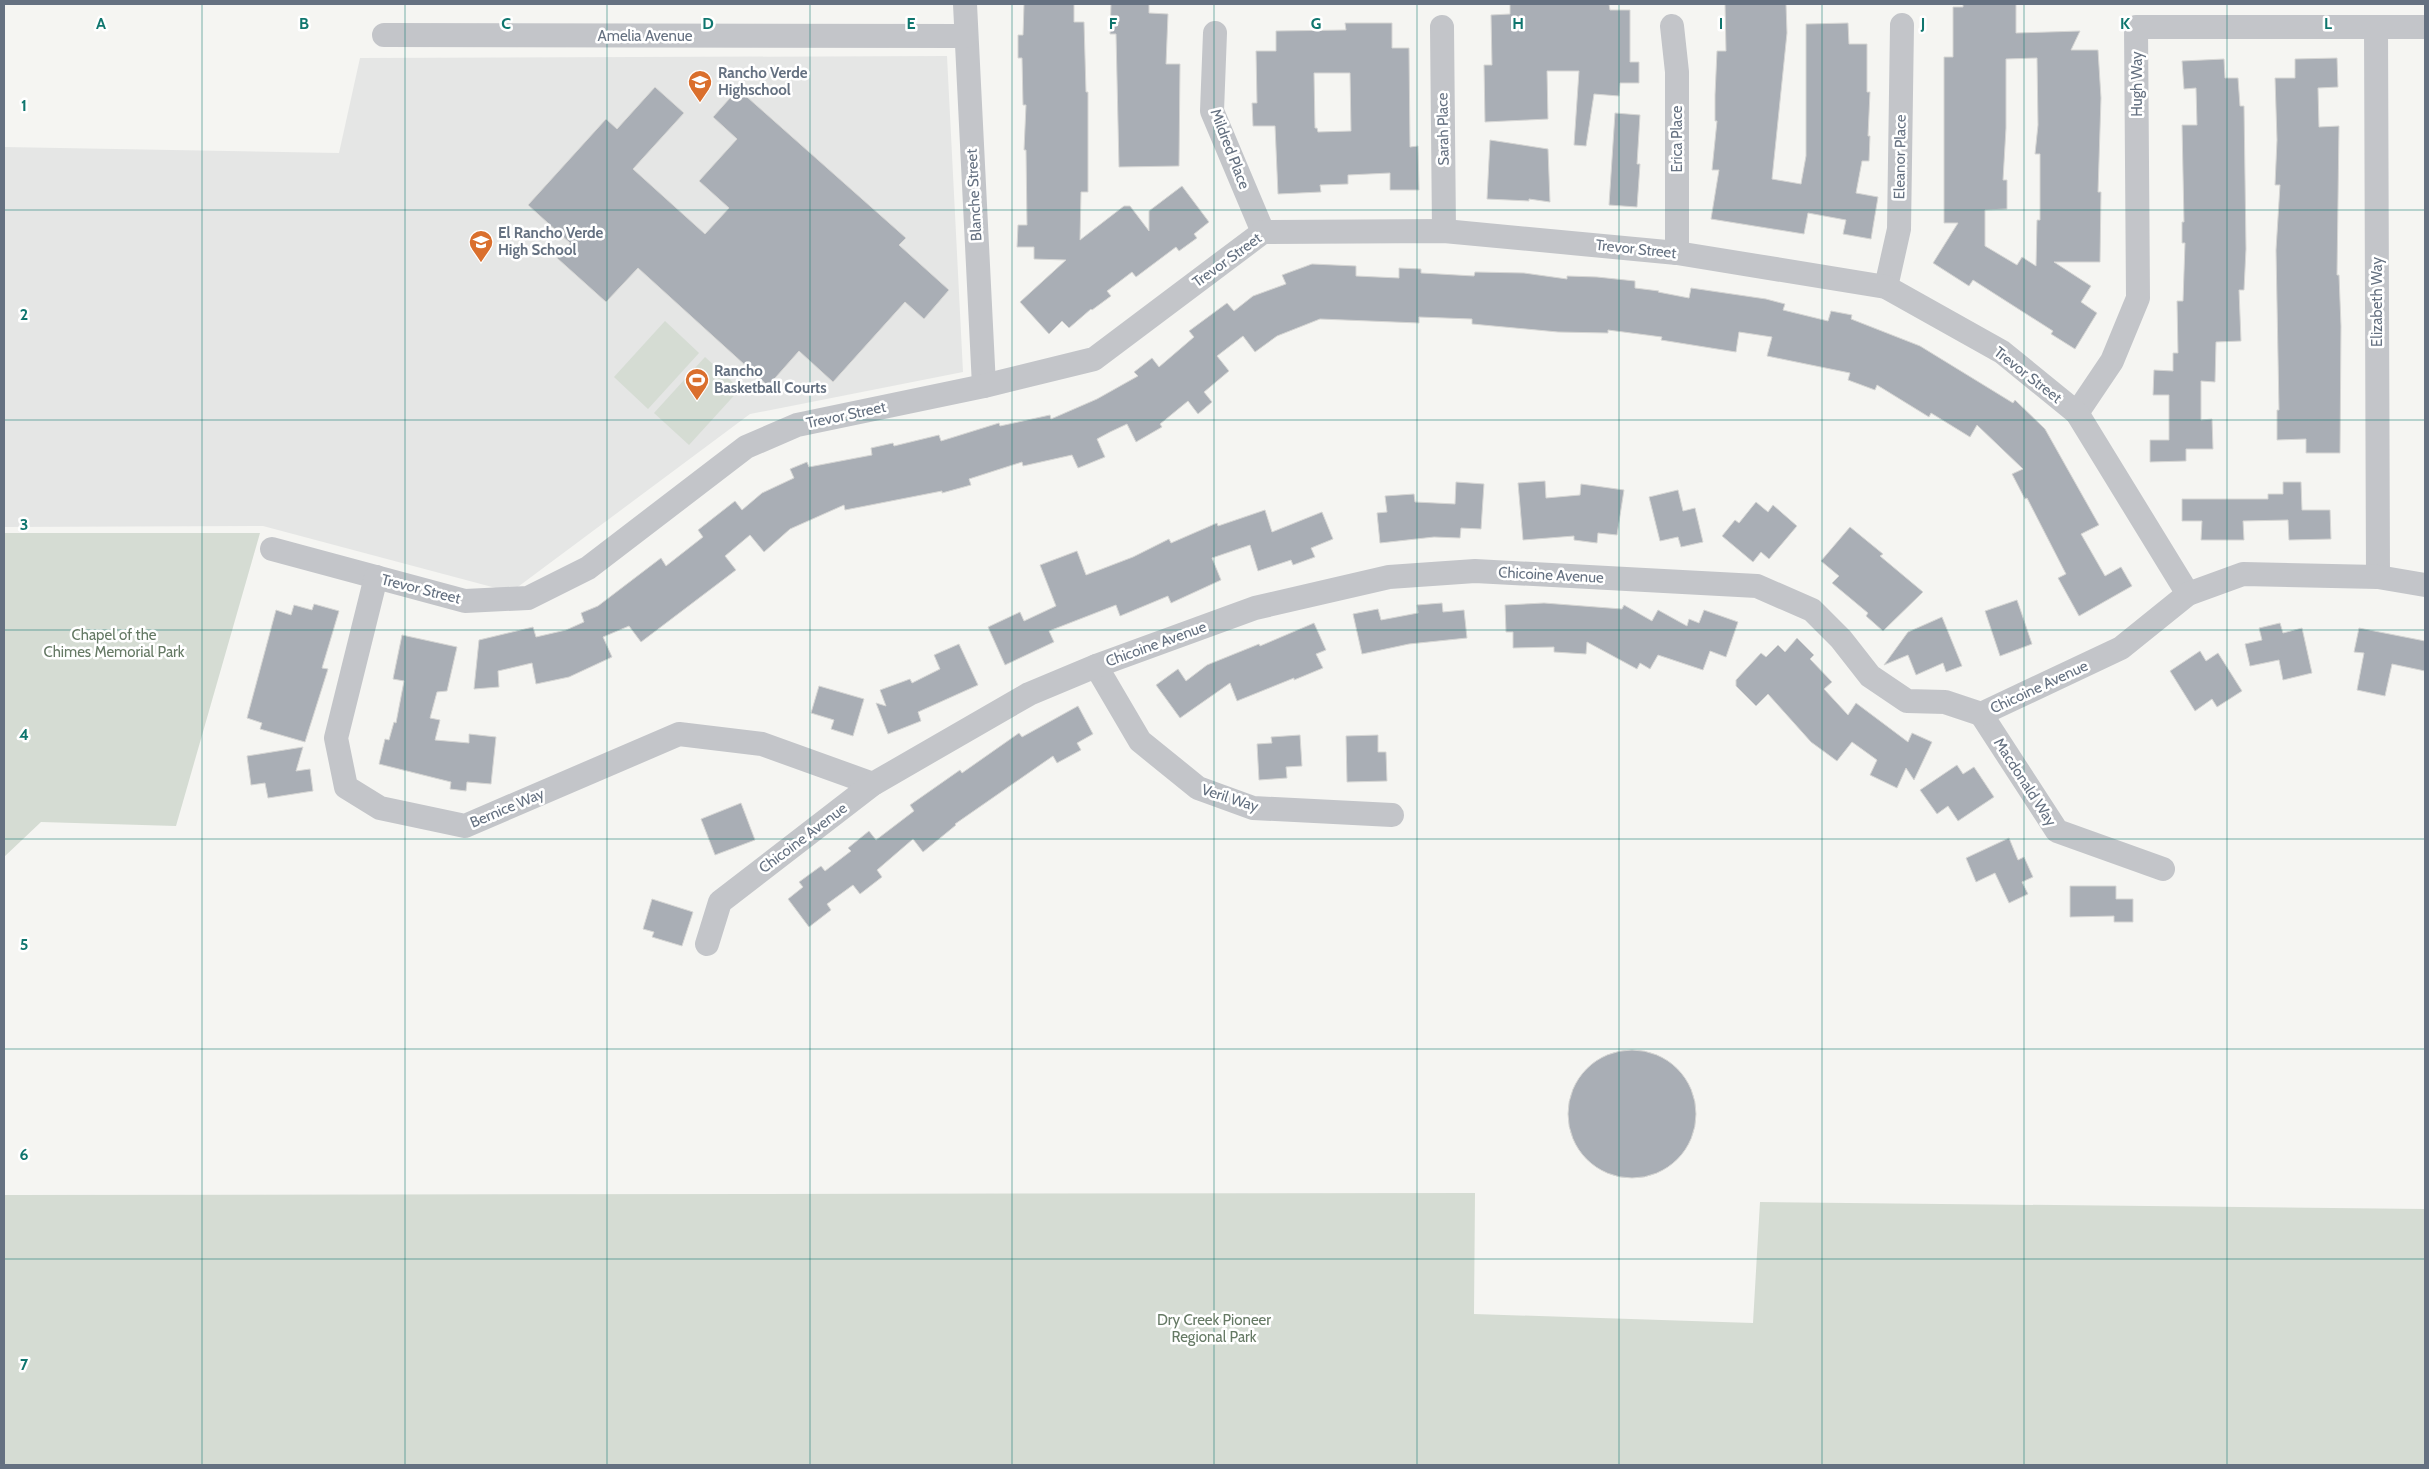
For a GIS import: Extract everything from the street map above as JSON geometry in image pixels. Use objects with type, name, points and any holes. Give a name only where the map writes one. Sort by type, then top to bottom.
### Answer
[{"type":"street","name":"Blanche Street","points":[[965,4],[984,386]]},
{"type":"street","name":"Eleanor Place","points":[[1886,287],[1899,229],[1902,25]]},
{"type":"street","name":"Erica Place","points":[[1672,26],[1677,72],[1677,253]]},
{"type":"street","name":"Sarah Place","points":[[1442,27],[1444,231]]},
{"type":"street","name":"Hugh Way","points":[[2077,413],[2112,361],[2138,298],[2136,28],[2425,27]]},
{"type":"street","name":"Elizabeth Way","points":[[2376,28],[2378,577]]},
{"type":"street","name":"Mildred Place","points":[[1215,33],[1212,111],[1263,232]]},
{"type":"street","name":"Amelia Avenue","points":[[384,35],[966,36]]},
{"type":"street","name":"Trevor Street","points":[[272,549],[464,600],[528,598],[588,568],[746,447],[797,425],[984,386],[1094,359],[1263,232],[1444,231],[1677,253],[1886,287],[2002,352],[2077,413],[2188,594]]},
{"type":"street","name":"Chicoine Avenue","points":[[707,944],[720,902],[873,784],[1029,694],[1096,666],[1255,608],[1389,577],[1475,570],[1757,586],[1812,610],[1841,639],[1870,676],[1907,701],[1945,702],[1980,714],[2121,648],[2188,594],[2244,574],[2378,577],[2425,585]]},
{"type":"street","name":"Bernice Way","points":[[376,577],[336,738],[346,787],[380,808],[465,826],[679,734],[762,744],[873,784]]},
{"type":"street","name":"Veril Way","points":[[1096,666],[1140,742],[1198,788],[1253,808],[1392,815]]},
{"type":"street","name":"Macdonald Way","points":[[1980,714],[2057,830],[2163,869]]},
{"type":"shaded area","name":"El Rancho Verde High School","points":[[947,56],[963,372],[750,414],[511,592],[263,526],[4,527],[4,147],[339,153],[360,58]]},
{"type":"green space","name":"Rancho Basketball Courts","points":[[665,321],[699,353],[648,409],[614,377]]},
{"type":"green space","name":"Rancho Basketball Courts","points":[[705,357],[740,389],[689,445],[654,413]]},
{"type":"green space","name":"Chapel of the Chimes Memorial Park","points":[[4,533],[260,533],[176,826],[41,822],[4,857]]},
{"type":"green space","name":"Dry Creek Pioneer Regional Park","points":[[1475,1193],[1474,1314],[1753,1323],[1760,1202],[2425,1209],[2425,1465],[4,1465],[4,1195]]},
{"type":"building","points":[[1024,4],[1074,4],[1074,22],[1084,22],[1086,92],[1088,92],[1088,192],[1081,192],[1080,240],[1124,206],[1130,206],[1149,231],[1149,211],[1182,186],[1209,222],[1194,234],[1197,238],[1179,251],[1176,247],[1136,277],[1132,272],[1107,291],[1111,296],[1091,309],[1069,328],[1062,321],[1049,334],[1020,302],[1066,260],[1034,259],[1034,247],[1017,247],[1018,225],[1027,225],[1026,150],[1024,150],[1026,105],[1023,105],[1022,58],[1018,58],[1018,35],[1023,35]]},
{"type":"building","points":[[1111,4],[1149,4],[1149,13],[1168,14],[1166,64],[1180,64],[1179,166],[1119,167],[1116,34],[1110,34]]},
{"type":"building","points":[[1510,4],[1609,4],[1610,10],[1630,10],[1630,62],[1639,62],[1639,83],[1620,83],[1619,96],[1594,94],[1586,146],[1574,145],[1579,71],[1547,71],[1548,119],[1485,122],[1484,65],[1492,65],[1491,15],[1510,14]]},
{"type":"building","points":[[1725,4],[1786,4],[1787,33],[1772,179],[1801,184],[1806,156],[1806,24],[1848,23],[1849,44],[1867,44],[1867,92],[1870,92],[1869,161],[1862,161],[1856,193],[1878,197],[1871,239],[1843,234],[1846,220],[1808,213],[1804,234],[1711,219],[1719,170],[1712,170],[1717,121],[1715,121],[1715,95],[1717,51],[1726,51]]},
{"type":"building","points":[[1963,4],[2016,4],[2016,33],[2080,31],[2071,50],[2098,50],[2101,98],[2098,192],[2101,192],[2100,262],[2054,262],[2091,286],[2081,302],[2097,313],[2075,349],[2051,334],[2053,331],[1973,280],[1969,286],[1933,263],[1958,223],[1944,223],[1944,57],[1953,57],[1953,7],[1963,7]],"holes":[[[2037,58],[2038,125],[2035,154],[2040,154],[2040,220],[2037,220],[2036,266],[2022,257],[2017,265],[1985,246],[1985,210],[2007,209],[2007,180],[2003,180],[2006,128],[2006,59]]]},
{"type":"building","points":[[1345,23],[1392,23],[1392,48],[1409,48],[1410,147],[1418,146],[1419,190],[1390,190],[1390,173],[1348,175],[1348,184],[1320,185],[1321,192],[1278,194],[1275,126],[1253,126],[1252,103],[1257,103],[1256,51],[1276,51],[1276,31],[1346,30]],"holes":[[[1314,73],[1350,73],[1351,131],[1318,132],[1317,128],[1315,128]]]},
{"type":"building","points":[[2337,58],[2338,87],[2318,88],[2319,127],[2339,126],[2337,275],[2339,275],[2341,326],[2340,453],[2306,453],[2306,439],[2277,440],[2277,410],[2279,410],[2276,250],[2280,185],[2275,185],[2277,140],[2275,78],[2295,78],[2295,59]]},
{"type":"building","points":[[2224,59],[2225,78],[2238,78],[2240,106],[2244,106],[2246,249],[2244,290],[2239,290],[2241,341],[2216,342],[2215,382],[2201,381],[2201,420],[2212,419],[2213,449],[2186,449],[2186,461],[2150,462],[2150,440],[2169,440],[2169,395],[2153,395],[2154,370],[2173,371],[2173,353],[2178,353],[2177,301],[2183,301],[2185,243],[2182,243],[2182,222],[2184,222],[2182,125],[2197,125],[2196,88],[2184,89],[2182,61]]},
{"type":"building","points":[[655,87],[684,113],[633,169],[705,234],[729,208],[699,181],[737,139],[713,117],[738,89],[906,238],[899,245],[949,290],[924,319],[905,302],[833,382],[799,351],[768,386],[638,268],[606,302],[557,258],[570,243],[528,205],[606,119],[617,129]]},
{"type":"building","points":[[1615,113],[1640,115],[1637,164],[1640,164],[1637,207],[1609,205]]},
{"type":"building","points":[[1490,140],[1548,149],[1550,202],[1529,199],[1529,201],[1487,199]]},
{"type":"building","points":[[1312,264],[1356,266],[1356,276],[1399,278],[1399,268],[1421,269],[1421,273],[1474,276],[1475,272],[1524,273],[1567,279],[1567,276],[1597,277],[1635,281],[1635,288],[1689,298],[1691,288],[1766,299],[1785,304],[1783,310],[1828,321],[1831,311],[1852,315],[1851,319],[1920,346],[2013,403],[2015,400],[2045,429],[2099,525],[2081,534],[2105,576],[2121,567],[2132,586],[2079,616],[2058,578],[2066,574],[2027,498],[2025,499],[2012,474],[2023,469],[1977,425],[1970,437],[1931,413],[1929,417],[1877,385],[1875,390],[1848,380],[1850,373],[1767,356],[1772,337],[1739,332],[1736,352],[1661,340],[1662,337],[1608,330],[1608,333],[1558,332],[1472,324],[1472,319],[1419,317],[1419,323],[1320,319],[1277,336],[1255,352],[1243,336],[1217,356],[1229,371],[1204,392],[1212,402],[1198,414],[1188,401],[1160,424],[1162,427],[1136,442],[1127,424],[1110,432],[1097,439],[1105,457],[1078,468],[1072,455],[1023,466],[1022,462],[969,479],[971,485],[942,493],[942,491],[845,510],[844,505],[790,529],[764,552],[750,535],[725,556],[736,570],[641,642],[629,626],[603,637],[612,657],[569,677],[536,684],[532,663],[498,671],[499,687],[474,689],[479,640],[533,627],[536,637],[566,630],[584,622],[581,613],[598,606],[661,558],[666,566],[703,537],[698,530],[735,501],[742,510],[762,493],[794,478],[790,469],[807,462],[809,467],[872,455],[871,448],[893,443],[894,446],[939,435],[941,441],[999,423],[1000,426],[1050,415],[1051,419],[1097,399],[1138,376],[1134,372],[1152,358],[1159,367],[1194,337],[1189,331],[1227,303],[1234,311],[1253,296],[1286,284],[1282,275]]},
{"type":"building","points":[[1545,481],[1546,498],[1580,495],[1581,484],[1624,490],[1617,535],[1598,533],[1597,543],[1574,540],[1574,536],[1523,540],[1518,483]]},
{"type":"building","points":[[1456,482],[1484,484],[1481,529],[1461,528],[1460,538],[1434,537],[1380,543],[1377,513],[1387,512],[1385,496],[1414,494],[1415,502],[1455,504]]},
{"type":"building","points":[[2283,482],[2301,482],[2302,510],[2330,510],[2331,539],[2289,540],[2288,520],[2243,521],[2244,540],[2201,540],[2202,521],[2182,521],[2182,499],[2268,499],[2268,494],[2283,494]]},
{"type":"building","points":[[1678,490],[1683,511],[1695,508],[1703,542],[1681,547],[1678,537],[1660,541],[1649,497]]},
{"type":"building","points":[[1756,502],[1768,512],[1773,505],[1797,526],[1769,559],[1761,552],[1753,562],[1722,536],[1735,520],[1739,523]]},
{"type":"building","points":[[1265,510],[1272,532],[1322,512],[1333,539],[1311,548],[1315,557],[1293,565],[1291,560],[1258,571],[1250,545],[1212,558],[1221,580],[1171,603],[1168,596],[1120,616],[1116,605],[1049,631],[1054,642],[1005,665],[988,627],[1020,612],[1024,621],[1056,606],[1040,565],[1077,551],[1086,575],[1133,557],[1169,539],[1171,543],[1217,523],[1218,526]]},
{"type":"building","points":[[1850,527],[1883,554],[1880,556],[1923,592],[1883,631],[1866,616],[1868,613],[1832,583],[1839,576],[1821,561]]},
{"type":"building","points":[[2017,600],[2032,644],[2000,656],[1985,611]]},
{"type":"building","points":[[1442,603],[1443,612],[1464,610],[1467,638],[1409,644],[1362,654],[1353,614],[1378,609],[1381,620],[1418,613],[1417,605]]},
{"type":"building","points":[[1544,603],[1622,609],[1624,605],[1652,621],[1658,610],[1687,626],[1689,619],[1699,623],[1704,610],[1738,622],[1726,657],[1710,651],[1703,670],[1658,655],[1650,669],[1640,663],[1637,669],[1587,642],[1586,654],[1554,652],[1554,647],[1513,648],[1513,632],[1506,632],[1505,605]]},
{"type":"building","points":[[314,604],[339,611],[322,668],[328,669],[305,742],[260,729],[262,723],[247,718],[276,610],[291,615],[294,605],[312,610]]},
{"type":"building","points":[[1942,617],[1962,666],[1946,672],[1943,663],[1916,675],[1908,655],[1884,665],[1908,632]]},
{"type":"building","points":[[1314,623],[1326,650],[1316,654],[1323,668],[1294,680],[1294,678],[1237,701],[1230,683],[1180,718],[1156,685],[1178,669],[1186,681],[1207,665],[1259,644],[1260,646]]},
{"type":"building","points":[[2280,623],[2283,633],[2302,628],[2312,673],[2283,680],[2279,660],[2250,666],[2245,644],[2262,640],[2259,628]]},
{"type":"building","points":[[2359,628],[2425,641],[2425,671],[2392,664],[2385,696],[2357,690],[2364,653],[2354,652]]},
{"type":"building","points":[[402,635],[457,647],[447,691],[437,692],[430,718],[440,720],[435,740],[469,743],[469,734],[496,737],[491,784],[467,782],[466,791],[450,789],[451,782],[379,764],[385,739],[389,740],[394,722],[396,723],[404,681],[393,679]]},
{"type":"building","points":[[1797,638],[1814,655],[1810,659],[1832,682],[1824,689],[1848,715],[1856,703],[1908,742],[1912,733],[1932,742],[1914,780],[1906,768],[1897,788],[1870,775],[1877,760],[1852,742],[1837,761],[1811,742],[1768,694],[1756,706],[1736,686],[1736,680],[1761,653],[1766,657],[1778,645],[1785,652]]},
{"type":"building","points":[[959,644],[978,685],[918,712],[921,721],[888,734],[876,703],[886,706],[880,690],[910,679],[912,683],[940,669],[934,655]]},
{"type":"building","points":[[2200,651],[2206,661],[2218,653],[2242,691],[2217,707],[2212,699],[2195,711],[2170,671]]},
{"type":"building","points":[[819,686],[864,699],[853,736],[831,729],[834,720],[811,713]]},
{"type":"building","points":[[1078,706],[1093,734],[1077,743],[1081,750],[1057,763],[1053,756],[955,824],[923,852],[913,839],[877,870],[882,877],[860,894],[853,885],[827,904],[831,910],[809,927],[788,899],[803,887],[799,882],[821,866],[825,871],[851,851],[848,848],[869,831],[876,840],[914,811],[910,805],[960,770],[962,773],[1019,733],[1022,737]]},
{"type":"building","points":[[1300,735],[1302,766],[1286,767],[1287,778],[1259,780],[1257,744],[1272,743],[1271,737]]},
{"type":"building","points":[[1378,735],[1378,752],[1386,752],[1387,781],[1347,782],[1346,736]]},
{"type":"building","points":[[303,747],[296,771],[310,769],[313,791],[268,798],[265,783],[251,785],[247,756]]},
{"type":"building","points":[[1957,765],[1963,774],[1974,767],[1994,797],[1958,821],[1948,806],[1937,814],[1920,790]]},
{"type":"building","points":[[741,803],[755,840],[715,855],[701,819]]},
{"type":"building","points":[[2009,838],[2018,860],[2024,857],[2033,877],[2022,882],[2028,894],[2009,903],[1995,873],[1976,882],[1966,858]]},
{"type":"building","points":[[2070,886],[2116,886],[2116,899],[2133,899],[2133,922],[2114,922],[2114,916],[2070,917]]},
{"type":"building","points":[[652,899],[693,912],[682,946],[652,937],[654,932],[643,929]]},
{"type":"building","points":[[1632,1050],[1657,1054],[1678,1068],[1692,1089],[1696,1114],[1692,1139],[1678,1160],[1657,1174],[1632,1178],[1607,1174],[1586,1160],[1572,1139],[1568,1114],[1572,1089],[1586,1068],[1607,1054]]},
{"type":"place","name":"Rancho Verde Highschool","points":[[700,103]]},
{"type":"place","name":"El Rancho Verde High School","points":[[481,263]]},
{"type":"place","name":"Rancho Basketball Courts","points":[[697,401]]}]
